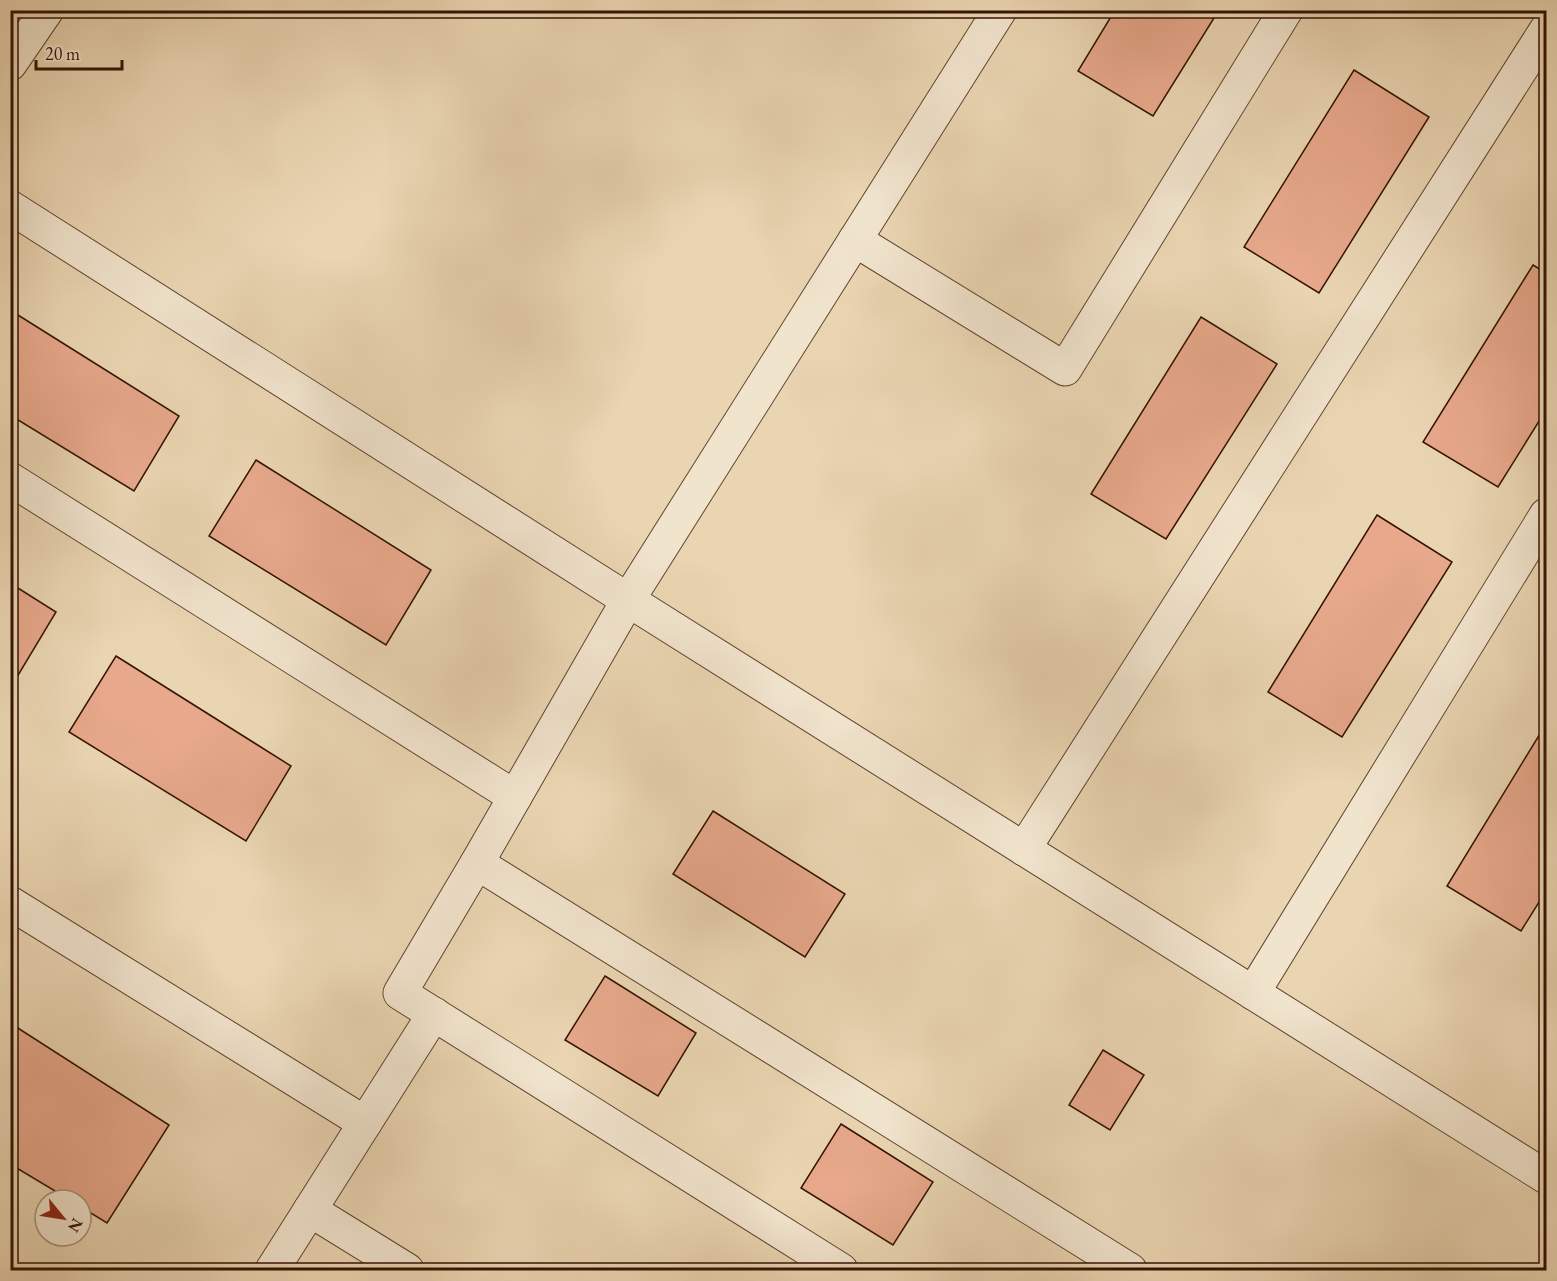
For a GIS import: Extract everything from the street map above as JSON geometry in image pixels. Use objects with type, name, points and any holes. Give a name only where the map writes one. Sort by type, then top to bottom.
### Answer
[{"type":"lane","points":[[10,64],[47,10]]},
{"type":"lane","points":[[841,1270],[400,993],[627,600],[1000,10]]},
{"type":"lane","points":[[855,240],[1065,369],[1286,10]]},
{"type":"lane","points":[[1024,849],[1546,30]]},
{"type":"lane","points":[[10,207],[627,600],[1546,1177]]},
{"type":"lane","points":[[10,479],[515,797]]},
{"type":"lane","points":[[1253,993],[1546,515]]},
{"type":"lane","points":[[477,863],[1130,1270]]},
{"type":"lane","points":[[10,903],[365,1123]]},
{"type":"lane","points":[[272,1270],[434,1014]]},
{"type":"lane","points":[[310,1210],[407,1270]]},
{"type":"building","points":[[1115,10],[1219,10],[1153,116],[1078,71]]},
{"type":"building","points":[[1354,70],[1429,117],[1319,293],[1244,247]]},
{"type":"building","points":[[1533,265],[1546,273],[1546,410],[1498,487],[1423,442]]},
{"type":"building","points":[[10,310],[179,416],[134,491],[10,415]]},
{"type":"building","points":[[1201,317],[1277,364],[1166,539],[1091,494]]},
{"type":"building","points":[[256,460],[431,570],[386,645],[209,536]]},
{"type":"building","points":[[1377,515],[1452,562],[1342,737],[1268,692]]},
{"type":"building","points":[[10,583],[56,612],[11,687],[10,687]]},
{"type":"building","points":[[116,656],[291,766],[246,841],[69,732]]},
{"type":"building","points":[[1546,724],[1546,891],[1521,931],[1447,886]]},
{"type":"building","points":[[713,811],[845,894],[805,957],[673,874]]},
{"type":"building","points":[[605,976],[696,1033],[658,1096],[565,1040]]},
{"type":"building","points":[[10,1023],[169,1125],[107,1223],[93,1214],[93,1188],[50,1188],[10,1164]]},
{"type":"building","points":[[1103,1050],[1144,1075],[1110,1130],[1069,1105]]},
{"type":"building","points":[[841,1124],[933,1182],[893,1245],[801,1188]]}]
